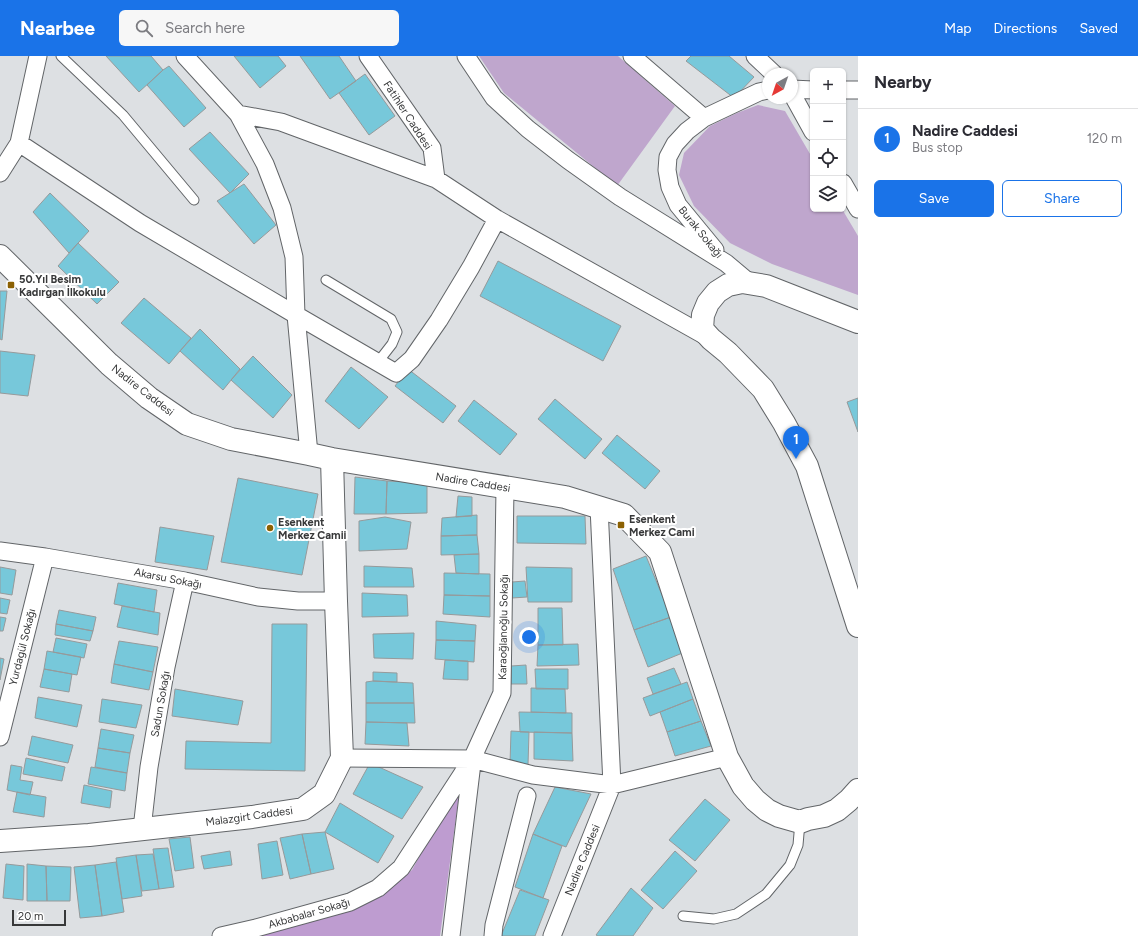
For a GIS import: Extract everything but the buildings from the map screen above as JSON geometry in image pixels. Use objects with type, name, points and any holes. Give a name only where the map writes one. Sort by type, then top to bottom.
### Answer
[{"type":"street","points":[[0,173],[19,143],[38,56]]},
{"type":"street","points":[[185,56],[238,114],[264,164],[282,208],[294,257],[296,315],[309,454]]},
{"type":"street","name":"Fatihler Caddesi","points":[[368,56],[432,148],[436,179]]},
{"type":"street","points":[[466,56],[494,98],[540,138],[620,197],[726,263],[751,284]]},
{"type":"street","points":[[632,56],[704,118]]},
{"type":"street","points":[[755,56],[768,68]]},
{"type":"street","points":[[798,89],[810,90]]},
{"type":"street","points":[[846,90],[858,90]]},
{"type":"street","name":"Burak Sokağı","points":[[726,263],[678,205],[670,187],[667,170],[668,157],[675,144],[704,118],[762,91]]},
{"type":"street","points":[[798,104],[810,127]]},
{"type":"street","points":[[238,114],[281,122],[436,179],[497,219],[711,339]]},
{"type":"street","points":[[19,143],[140,223],[396,373],[412,360],[464,280],[497,219]]},
{"type":"street","points":[[846,188],[858,208]]},
{"type":"street","name":"Nadire Caddesi","points":[[0,256],[109,364],[149,398],[186,424],[231,439],[332,459],[565,497],[624,515],[660,552],[727,757],[743,786],[755,800],[767,810],[779,816],[800,822]]},
{"type":"street","points":[[858,322],[766,286],[742,282],[728,285],[717,292],[708,302],[703,315],[702,329],[763,389],[784,423],[807,466],[858,626]]},
{"type":"street","name":"Malazgirt Caddesi","points":[[0,841],[89,835],[252,817],[303,809],[324,794],[342,758],[332,459]]},
{"type":"street","name":"Karaoğlanoğlu Sokağı","points":[[472,759],[502,693],[505,488]]},
{"type":"street","points":[[598,507],[612,785]]},
{"type":"street","name":"Akarsu Sokağı","points":[[0,551],[45,557],[185,581],[264,598],[298,601],[336,601]]},
{"type":"street","name":"Yurdagül Sokağı","points":[[0,737],[45,557]]},
{"type":"street","name":"Sadun Sokağı","points":[[142,829],[149,767],[166,667],[185,581]]},
{"type":"street","points":[[342,758],[472,759],[534,775],[612,785],[727,757]]},
{"type":"street","points":[[450,936],[472,759]]},
{"type":"street","name":"Akbabalar Sokağı","points":[[221,936],[350,902],[378,888],[401,868],[472,759]]},
{"type":"street","name":"Nadire Caddesi","points":[[552,936],[612,785]]},
{"type":"street","points":[[800,822],[824,816],[837,810],[858,790]]},
{"type":"street","points":[[493,936],[494,925],[527,796]]},
{"type":"lane","points":[[61,56],[123,116],[194,200]]},
{"type":"lane","points":[[326,280],[391,319],[397,332],[392,344],[378,362]]},
{"type":"lane","points":[[683,916],[714,918],[736,914],[766,894],[790,865],[798,845],[800,822]]},
{"type":"shaded area","points":[[479,56],[618,56],[675,106],[617,186],[504,93]]},
{"type":"shaded area","points":[[758,105],[785,111],[810,154],[810,212],[844,212],[858,236],[858,295],[772,264],[730,243],[694,206],[679,175],[684,153],[710,126]]},
{"type":"shaded area","points":[[461,780],[440,936],[252,936],[381,892],[412,870]]},
{"type":"place","name":"50.Yıl Besim Kadırgan İlkokulu","points":[[11,285]]},
{"type":"place","name":"Nadire Caddesi","points":[[796,459]]},
{"type":"place","name":"Esenkent Merkez Cami","points":[[621,525]]},
{"type":"place","name":"Esenkent Merkez Camii","points":[[270,528]]}]
